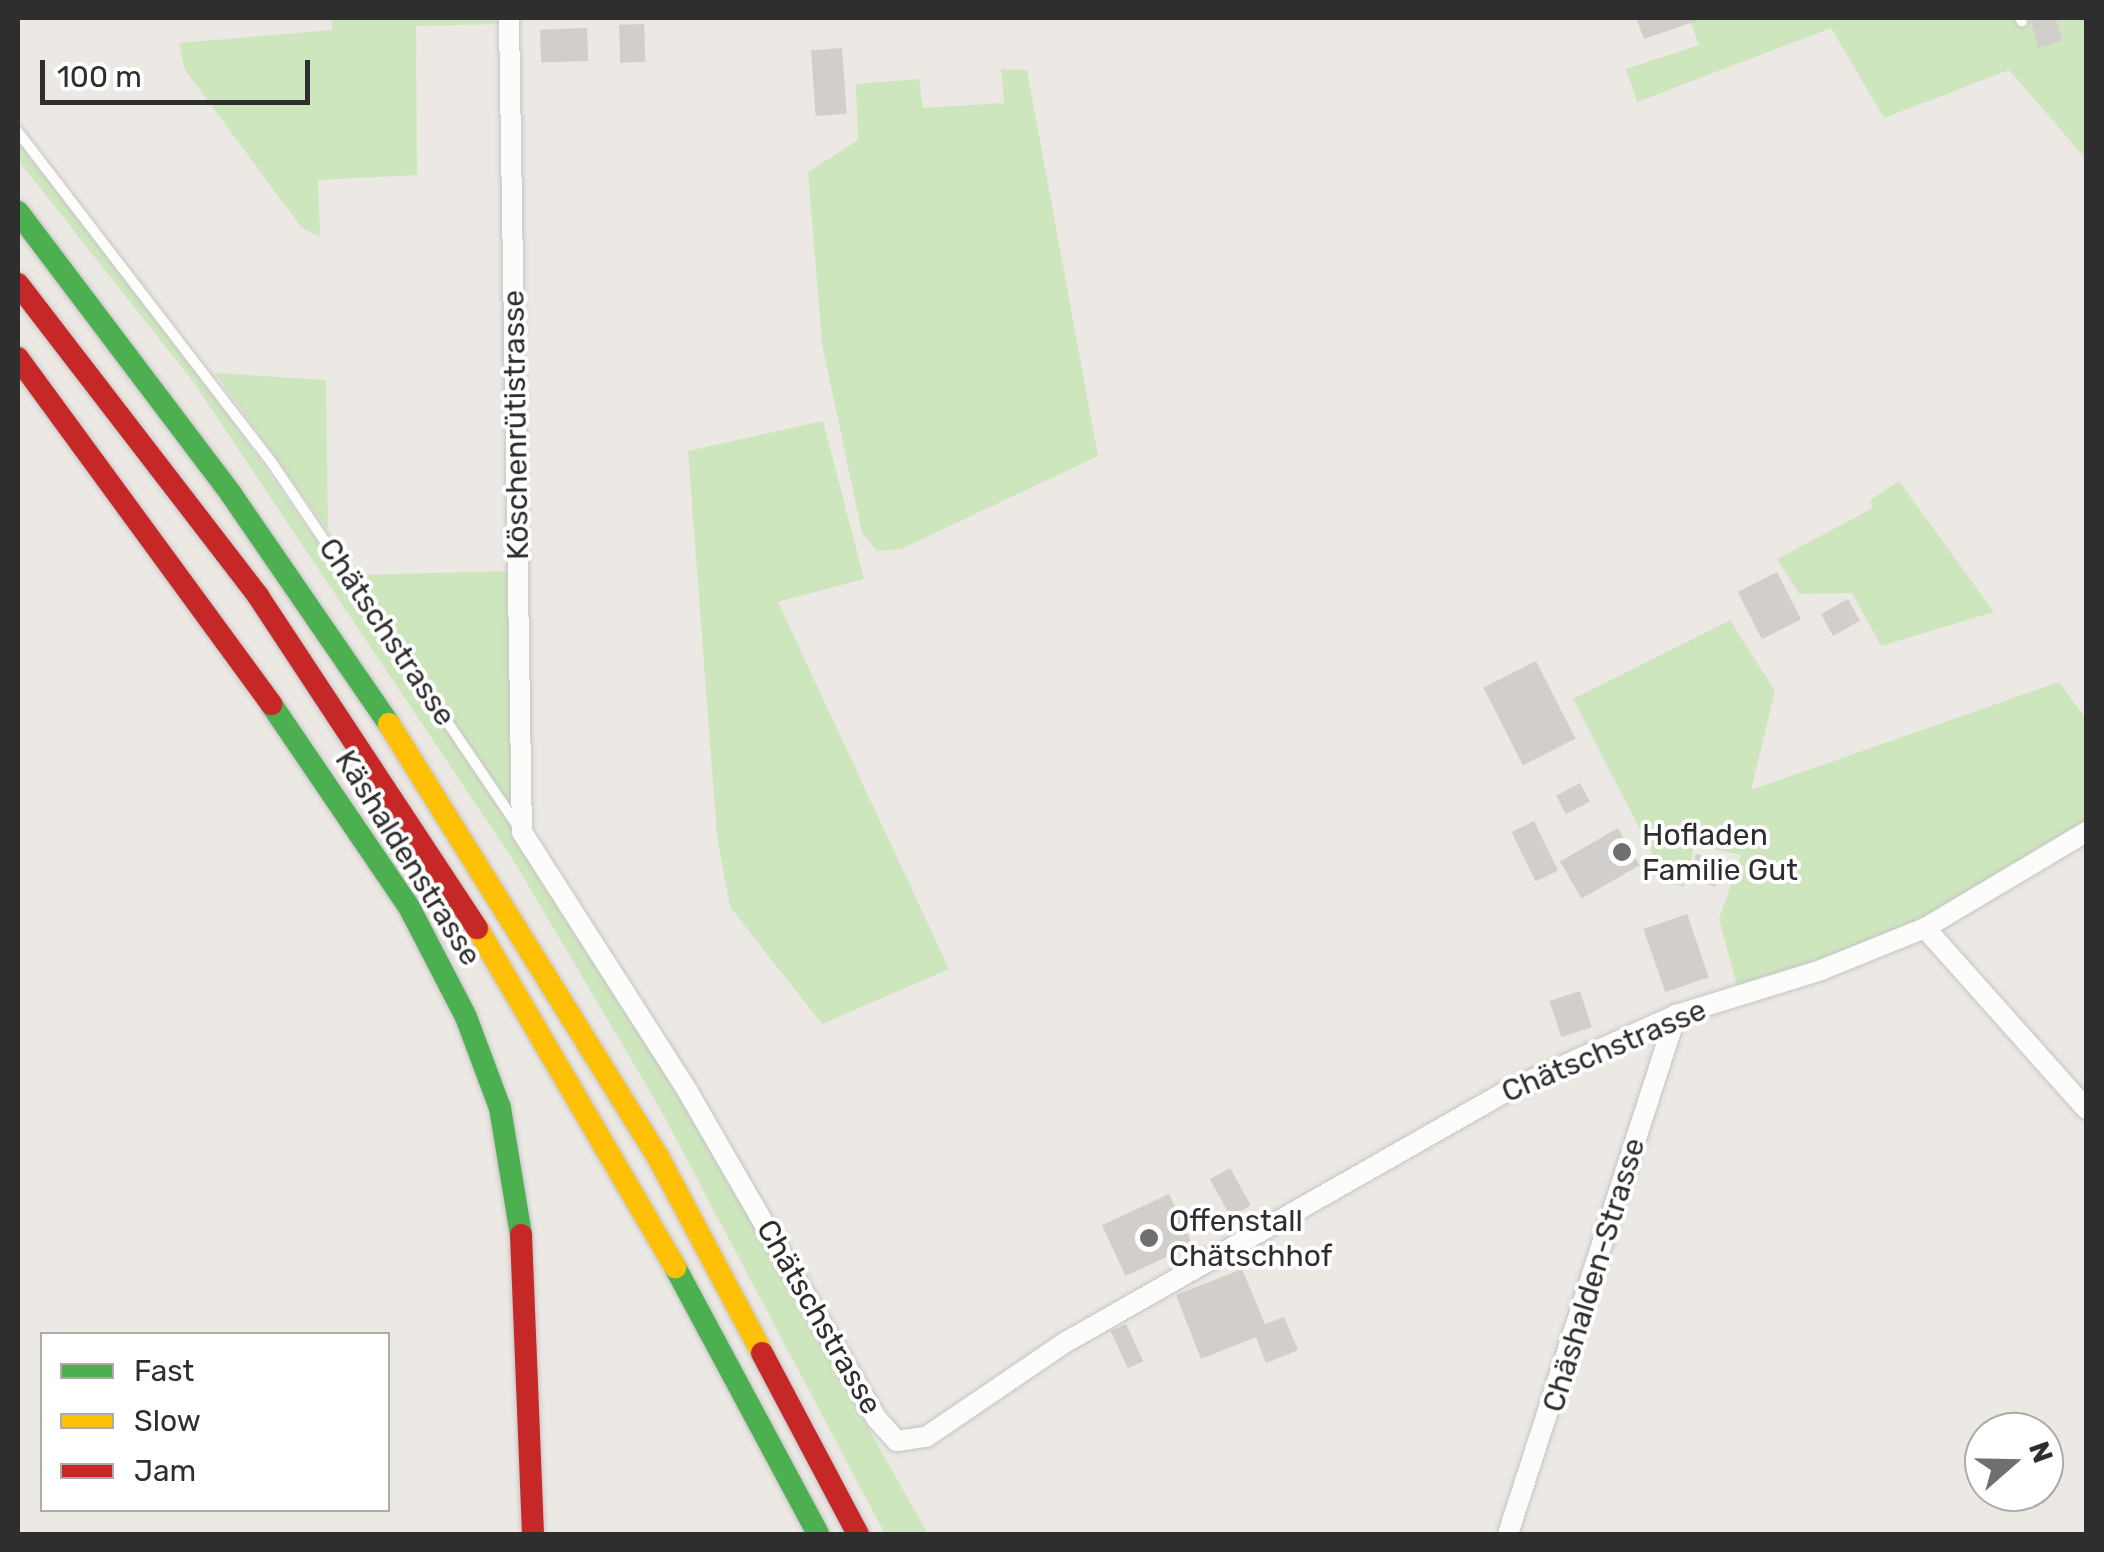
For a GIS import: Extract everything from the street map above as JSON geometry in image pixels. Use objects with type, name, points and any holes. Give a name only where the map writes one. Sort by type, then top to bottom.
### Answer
[{"type":"main road","points":[[18,212],[288,574],[485,870],[658,1157],[858,1534]]},
{"type":"main road","points":[[18,284],[235,564],[423,839],[626,1175],[818,1534]]},
{"type":"main road","name":"Käshaldenstrasse","points":[[18,358],[348,811],[409,907],[466,1017],[500,1108],[520,1202],[532,1534]]},
{"type":"street","name":"Köschenrütistrasse","points":[[509,18],[522,832]]},
{"type":"street","name":"Chätschstrasse","points":[[522,832],[688,1092],[886,1433],[906,1443],[926,1437],[1168,1281],[1490,1100],[1676,1015],[1821,970],[1925,928],[2086,832]]},
{"type":"street","points":[[1925,928],[2086,1109]]},
{"type":"street","name":"Chäshalden-Strasse","points":[[1508,1534],[1676,1015]]},
{"type":"lane","name":"Chätschstrasse","points":[[18,132],[264,453],[522,832]]},
{"type":"green space","points":[[331,18],[501,18],[501,24],[416,26],[417,175],[318,180],[320,237],[302,228],[185,70],[179,43],[332,30]]},
{"type":"green space","points":[[1689,18],[2086,18],[2086,159],[2009,70],[1884,118],[1831,28],[1637,102],[1626,69],[1699,45]]},
{"type":"green space","points":[[1001,69],[1027,70],[1098,456],[901,549],[877,551],[862,533],[822,344],[808,172],[858,140],[856,84],[919,79],[923,108],[1004,103]]},
{"type":"green space","points":[[18,142],[203,378],[464,754],[657,1053],[928,1534],[885,1534],[658,1105],[515,863],[194,383],[18,160]]},
{"type":"green space","points":[[215,373],[326,380],[328,531]]},
{"type":"green space","points":[[823,421],[864,579],[778,602],[949,969],[822,1024],[730,907],[717,837],[688,451]]},
{"type":"green space","points":[[1899,481],[1994,612],[1881,646],[1852,593],[1799,594],[1777,559],[1873,508],[1870,500]]},
{"type":"green space","points":[[514,571],[512,809],[356,575]]},
{"type":"green space","points":[[1730,620],[1775,691],[1751,790],[2059,682],[2086,719],[2086,823],[1921,923],[1738,990],[1719,919],[1741,855],[1695,845],[1684,887],[1667,882],[1573,699]]},
{"type":"building","points":[[1636,18],[1699,18],[1699,20],[1644,39]]},
{"type":"building","points":[[2030,18],[2056,18],[2062,41],[2038,48]]},
{"type":"building","points":[[644,24],[645,62],[620,63],[619,25]]},
{"type":"building","points":[[587,28],[588,61],[541,63],[540,30]]},
{"type":"building","points":[[842,48],[847,114],[816,116],[811,50]]},
{"type":"building","points":[[1777,572],[1801,619],[1762,639],[1738,592]]},
{"type":"building","points":[[1848,599],[1860,621],[1833,636],[1821,614]]},
{"type":"building","points":[[1536,661],[1575,739],[1523,765],[1483,688]]},
{"type":"building","points":[[1580,783],[1590,802],[1566,814],[1556,796]]},
{"type":"building","points":[[1534,821],[1558,870],[1536,881],[1512,832]]},
{"type":"building","points":[[1618,828],[1640,865],[1581,899],[1560,862]]},
{"type":"building","points":[[1696,854],[1721,860],[1715,886],[1690,880]]},
{"type":"building","points":[[1687,914],[1709,977],[1665,992],[1644,929]]},
{"type":"building","points":[[1580,991],[1592,1027],[1561,1037],[1550,1001]]},
{"type":"building","points":[[1230,1168],[1251,1206],[1231,1217],[1210,1179]]},
{"type":"building","name":"Offenstall Chätschhof","points":[[1169,1194],[1193,1245],[1126,1276],[1102,1225]]},
{"type":"building","points":[[1242,1269],[1265,1324],[1284,1317],[1298,1350],[1266,1363],[1256,1337],[1201,1359],[1176,1295]]},
{"type":"building","points":[[1126,1324],[1143,1361],[1128,1368],[1111,1331]]},
{"type":"traffic: fast","points":[[18,212],[231,494],[389,724]]},
{"type":"traffic: fast","points":[[271,704],[409,907],[466,1017],[500,1108],[521,1235]]},
{"type":"traffic: fast","points":[[675,1267],[818,1534]]},
{"type":"traffic: slow","points":[[389,724],[658,1157],[762,1353]]},
{"type":"traffic: slow","points":[[477,928],[675,1267]]},
{"type":"traffic: jam","points":[[18,284],[258,596],[477,928]]},
{"type":"traffic: jam","points":[[18,358],[271,704]]},
{"type":"traffic: jam","points":[[521,1235],[533,1534]]},
{"type":"traffic: jam","points":[[762,1353],[858,1534]]},
{"type":"place","name":"Hofladen Familie Gut","points":[[1622,852]]},
{"type":"place","name":"Offenstall Chätschhof","points":[[1149,1238]]}]
